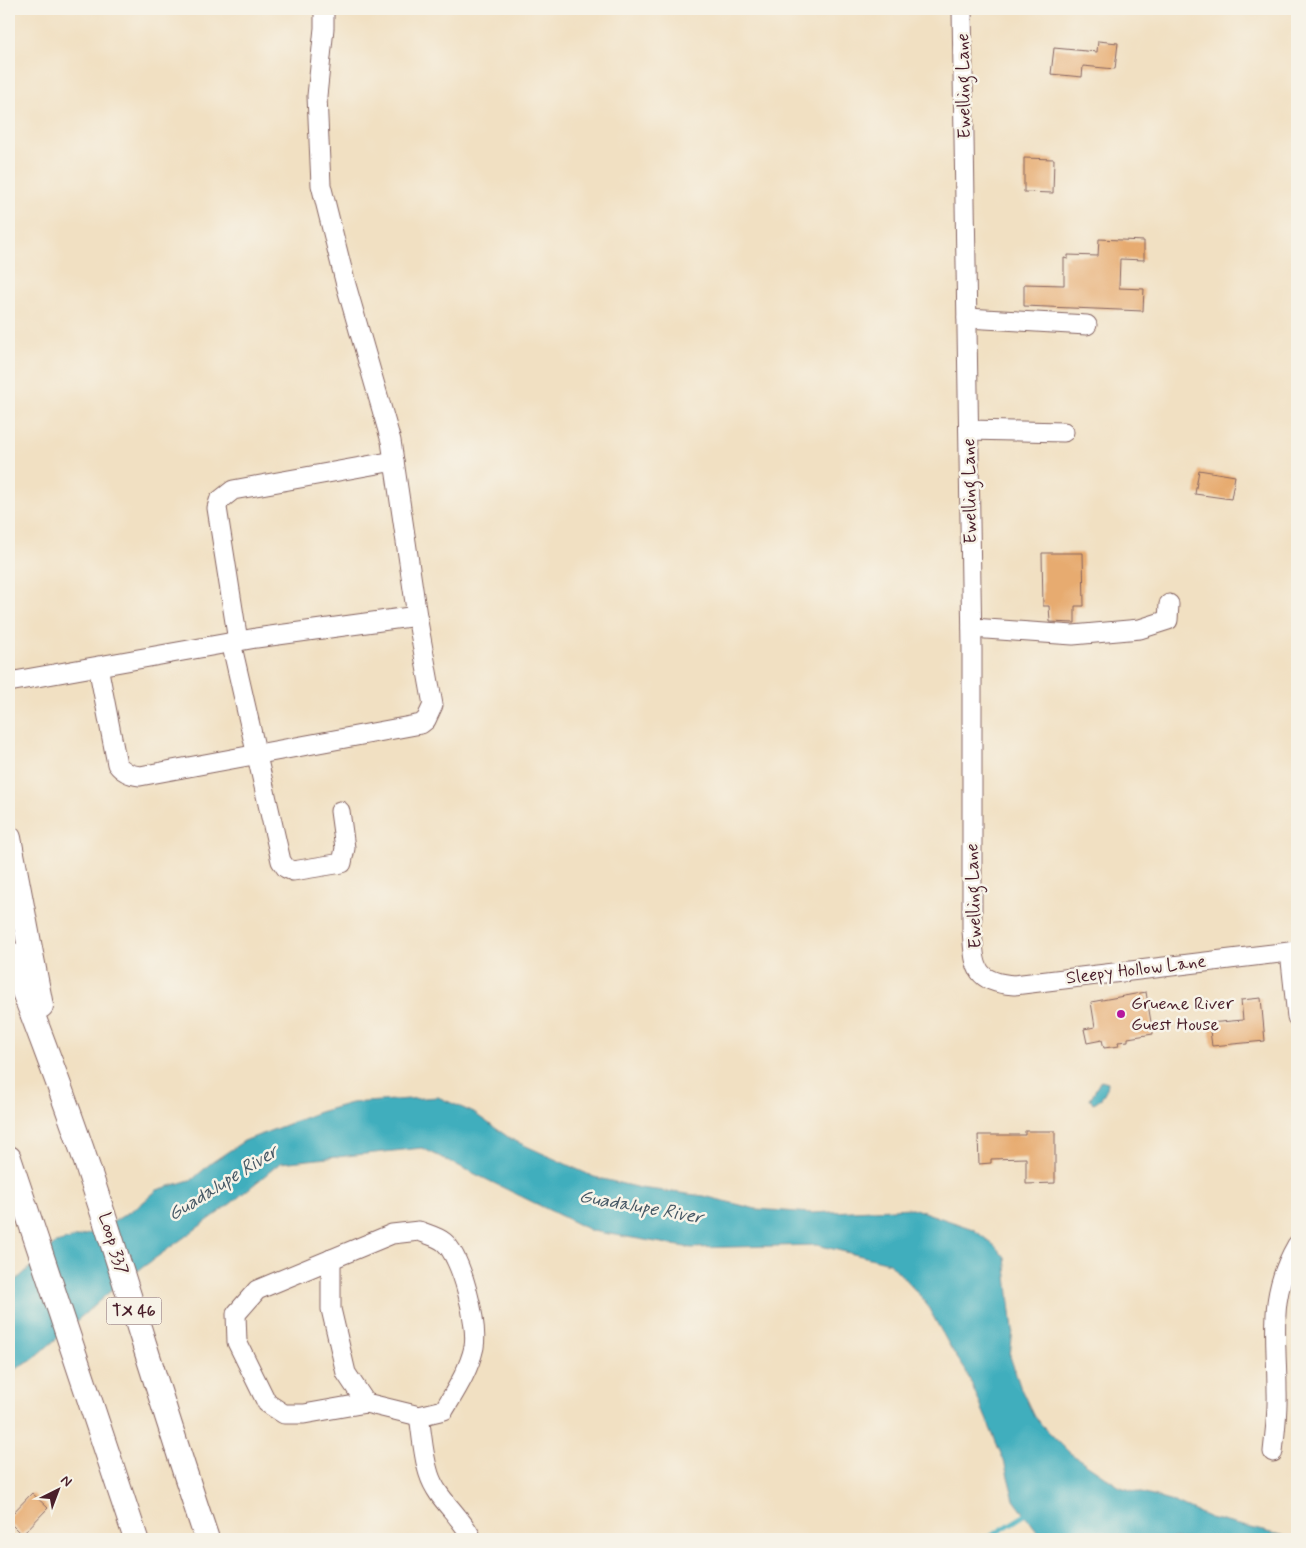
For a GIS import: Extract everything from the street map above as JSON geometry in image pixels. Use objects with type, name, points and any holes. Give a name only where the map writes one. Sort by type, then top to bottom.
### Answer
[{"type":"main road","points":[[9,838],[53,1066]]},
{"type":"main road","name":"Loop 337","points":[[9,953],[53,1066],[93,1181],[174,1442],[207,1539]]},
{"type":"main road","points":[[9,1158],[136,1539]]},
{"type":"street","points":[[98,666],[117,764],[126,773],[140,776],[420,724],[426,720],[433,705],[417,616],[391,441],[346,286],[321,185],[317,96],[324,28],[324,9]]},
{"type":"street","name":"Ewelling Lane","points":[[962,9],[972,628],[972,930],[979,972]]},
{"type":"street","points":[[967,318],[1087,325]]},
{"type":"street","points":[[969,430],[1064,432]]},
{"type":"street","points":[[340,811],[345,848],[342,863],[293,871],[286,868],[281,861],[256,753],[235,642],[217,508],[219,501],[233,490],[394,461]]},
{"type":"street","points":[[972,628],[1073,635],[1140,629],[1168,620],[1169,604]]},
{"type":"street","points":[[9,682],[235,642],[417,616]]},
{"type":"street","points":[[1294,952],[1297,1018]]},
{"type":"street","name":"Sleepy Hollow Lane","points":[[979,972],[986,980],[996,984],[1014,985],[1294,952]]},
{"type":"street","points":[[419,1231],[444,1242],[462,1271],[470,1304],[474,1346],[461,1383],[444,1410],[419,1416],[366,1403],[304,1414],[284,1414],[267,1403],[236,1342],[236,1314],[257,1290],[392,1234],[419,1231]]},
{"type":"street","points":[[1273,1452],[1278,1392],[1275,1344],[1276,1303],[1281,1278],[1297,1245]]},
{"type":"street","points":[[331,1259],[331,1309],[346,1372],[366,1403]]},
{"type":"street","points":[[419,1416],[429,1475],[450,1510],[468,1529],[472,1539]]},
{"type":"water","points":[[1101,1080],[1108,1082],[1107,1089],[1104,1095],[1093,1104],[1090,1099]]},
{"type":"water","name":"Guadalupe River","points":[[438,1097],[474,1113],[511,1139],[594,1177],[640,1188],[704,1196],[756,1209],[812,1213],[912,1208],[973,1229],[995,1246],[1005,1258],[1013,1330],[1010,1356],[1021,1389],[1035,1418],[1070,1453],[1120,1487],[1174,1502],[1210,1518],[1297,1539],[1043,1539],[1014,1500],[1004,1461],[966,1371],[924,1300],[890,1263],[817,1245],[691,1248],[592,1231],[422,1148],[280,1163],[229,1205],[114,1288],[31,1361],[9,1372],[9,1287],[56,1243],[99,1231],[140,1205],[157,1190],[193,1179],[211,1163],[244,1141],[319,1112],[351,1103]]},
{"type":"building","points":[[1098,41],[1118,43],[1115,69],[1083,66],[1082,77],[1051,74],[1054,48],[1097,52]]},
{"type":"building","points":[[1024,158],[1054,159],[1053,193],[1024,192]]},
{"type":"building","points":[[1099,239],[1144,241],[1144,260],[1120,259],[1119,288],[1144,289],[1143,311],[1024,306],[1024,284],[1064,285],[1064,258],[1068,259],[1068,255],[1098,256]]},
{"type":"building","points":[[1199,470],[1235,476],[1231,499],[1195,494]]},
{"type":"building","points":[[1042,553],[1083,553],[1084,606],[1075,606],[1075,623],[1050,622],[1049,606],[1043,606]]},
{"type":"building","name":"Gruene River Guest House","points":[[1146,992],[1153,1034],[1128,1038],[1128,1041],[1118,1042],[1119,1046],[1104,1048],[1102,1040],[1087,1043],[1084,1029],[1095,1027],[1091,1002]]},
{"type":"building","points":[[1261,998],[1265,1041],[1212,1046],[1209,1023],[1243,1020],[1241,1000]]},
{"type":"building","points":[[1025,1131],[1055,1131],[1055,1183],[1026,1184],[1026,1158],[991,1159],[991,1163],[979,1164],[978,1135],[1025,1135]]},
{"type":"building","points":[[32,1493],[48,1508],[22,1535],[9,1522],[9,1517]]},
{"type":"waterway","points":[[986,1539],[1030,1512]]},
{"type":"place","name":"Gruene River Guest House","points":[[1121,1014]]}]
